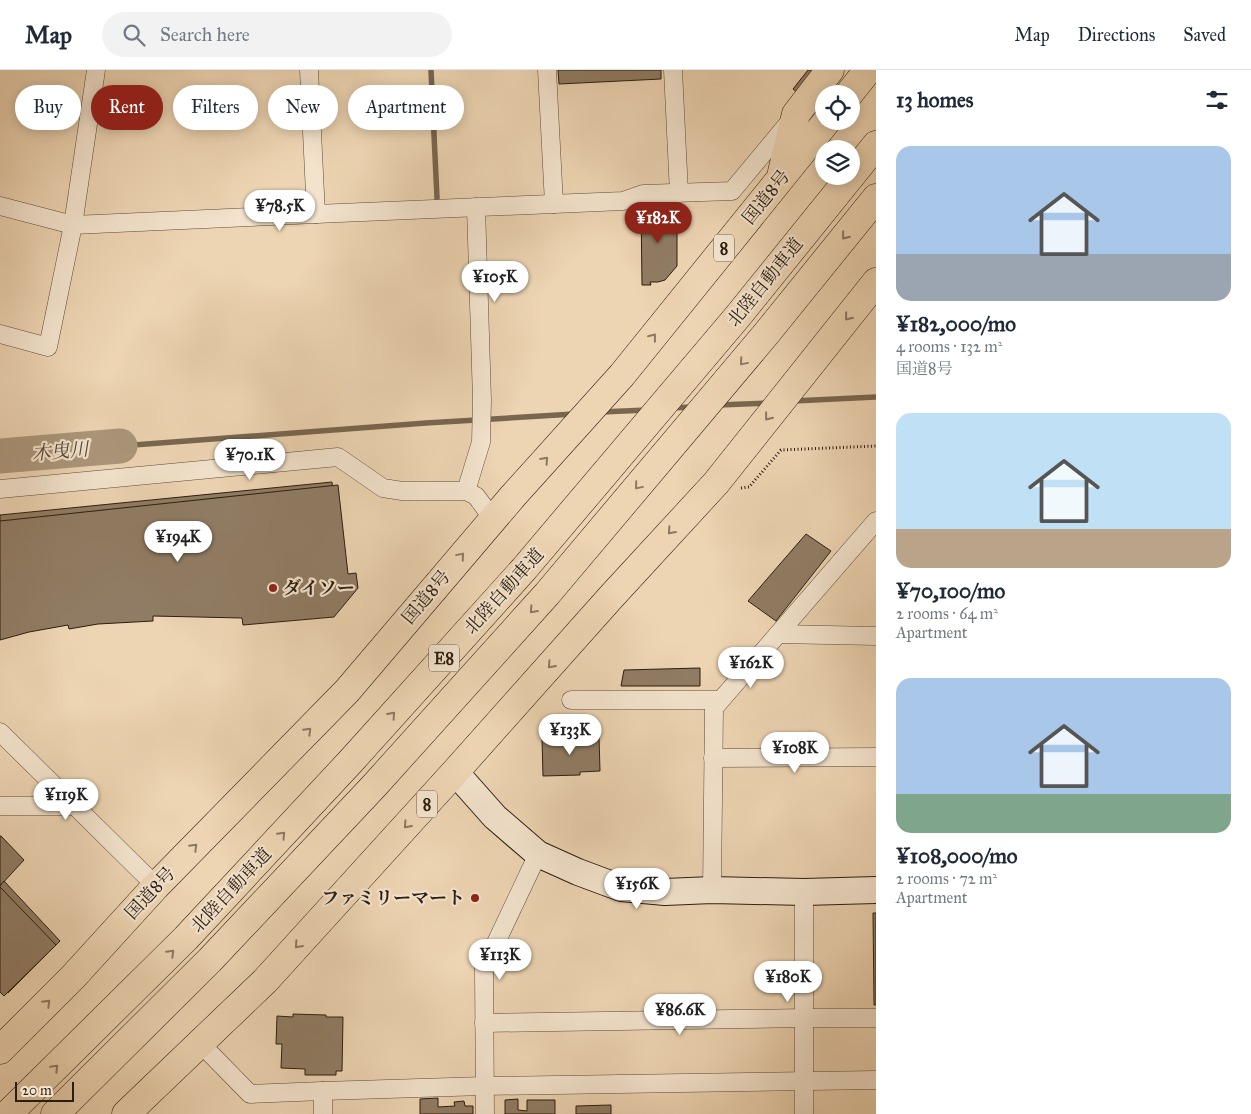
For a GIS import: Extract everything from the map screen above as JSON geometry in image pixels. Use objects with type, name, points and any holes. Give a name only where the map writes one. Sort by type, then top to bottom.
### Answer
[{"type":"highway","points":[[781,178],[796,114],[830,70]]},
{"type":"highway","points":[[856,85],[868,70]]},
{"type":"highway","name":"国道8号","points":[[0,1050],[73,977],[156,886],[347,691],[493,518],[622,375],[819,130]]},
{"type":"highway","name":"北陸自動車道","points":[[860,165],[876,145]]},
{"type":"highway","name":"北陸自動車道","points":[[8,1114],[186,938],[351,761],[498,599],[738,316],[844,185]]},
{"type":"highway","name":"北陸自動車道","points":[[55,1114],[210,960],[374,786],[547,594],[766,334],[876,198]]},
{"type":"highway","name":"8","points":[[126,1114],[265,981],[712,487],[876,282]]},
{"type":"street","points":[[0,334],[48,347],[73,226],[96,70]]},
{"type":"street","points":[[309,70],[316,214]]},
{"type":"street","points":[[547,70],[554,204]]},
{"type":"street","points":[[673,70],[679,194]]},
{"type":"street","points":[[0,206],[73,226],[623,201],[643,194],[732,191],[796,114]]},
{"type":"street","points":[[466,491],[481,442],[482,400],[476,207]]},
{"type":"street","points":[[0,490],[338,457],[383,488],[402,492],[466,491],[476,496],[493,518]]},
{"type":"street","points":[[712,890],[714,708],[876,521]]},
{"type":"street","points":[[778,634],[876,636]]},
{"type":"street","points":[[571,700],[720,700]]},
{"type":"street","points":[[0,732],[156,886]]},
{"type":"street","points":[[713,758],[876,757]]},
{"type":"street","points":[[455,772],[495,817],[538,854],[621,888],[665,892],[712,890],[804,892],[876,890]]},
{"type":"street","points":[[0,806],[74,806]]},
{"type":"street","points":[[485,1114],[484,968],[538,854]]},
{"type":"street","points":[[804,892],[804,1114]]},
{"type":"street","points":[[484,1023],[876,1018]]},
{"type":"street","points":[[200,1043],[250,1094],[484,1086],[876,1080]]},
{"type":"street","points":[[323,1091],[323,1114]]},
{"type":"path","points":[[712,487],[749,487],[781,450],[876,446]]},
{"type":"building","points":[[558,70],[661,70],[661,79],[559,84]]},
{"type":"building","points":[[808,70],[820,70],[800,95],[793,89]]},
{"type":"building","points":[[641,205],[657,205],[657,209],[669,209],[669,214],[677,214],[677,266],[665,280],[650,282],[651,285],[642,285]]},
{"type":"building","points":[[332,482],[342,586],[325,609],[241,616],[148,605],[57,616],[0,638],[0,515]]},
{"type":"building","points":[[338,485],[348,574],[356,573],[358,588],[334,617],[243,625],[242,618],[153,616],[153,621],[98,624],[69,629],[68,625],[29,632],[0,640],[0,521]]},
{"type":"building","points":[[806,534],[831,551],[776,621],[748,601]]},
{"type":"building","points":[[700,668],[700,686],[621,686],[624,670]]},
{"type":"building","points":[[599,737],[600,771],[580,772],[580,775],[543,776],[542,738]]},
{"type":"building","points":[[0,836],[24,860],[0,886]]},
{"type":"building","points":[[4,881],[60,941],[8,993],[0,985],[0,886]]},
{"type":"building","points":[[0,887],[56,945],[4,996],[0,992]]},
{"type":"building","points":[[873,913],[876,913],[876,1005],[874,1005]]},
{"type":"building","points":[[293,1014],[343,1017],[342,1071],[336,1071],[336,1075],[305,1075],[305,1069],[281,1068],[282,1044],[276,1044],[277,1016],[293,1017]]},
{"type":"building","points":[[438,1098],[438,1107],[455,1106],[454,1102],[464,1101],[465,1106],[473,1106],[473,1114],[420,1114],[420,1099]]},
{"type":"building","points":[[518,1099],[518,1110],[527,1111],[527,1100],[555,1100],[555,1114],[505,1114],[505,1100]]},
{"type":"building","points":[[611,1105],[611,1114],[576,1114],[576,1106]]},
{"type":"waterway","points":[[431,70],[437,198]]},
{"type":"waterway","points":[[793,401],[876,397]]},
{"type":"waterway","points":[[718,405],[769,403]]},
{"type":"waterway","points":[[671,408],[692,407]]},
{"type":"waterway","points":[[601,412],[647,410]]},
{"type":"waterway","points":[[120,446],[574,414]]},
{"type":"waterway","name":"木曳川","points":[[0,456],[120,446]]},
{"type":"place","name":"ダイソー","points":[[273,588]]},
{"type":"place","name":"ファミリーマート","points":[[475,898]]}]
